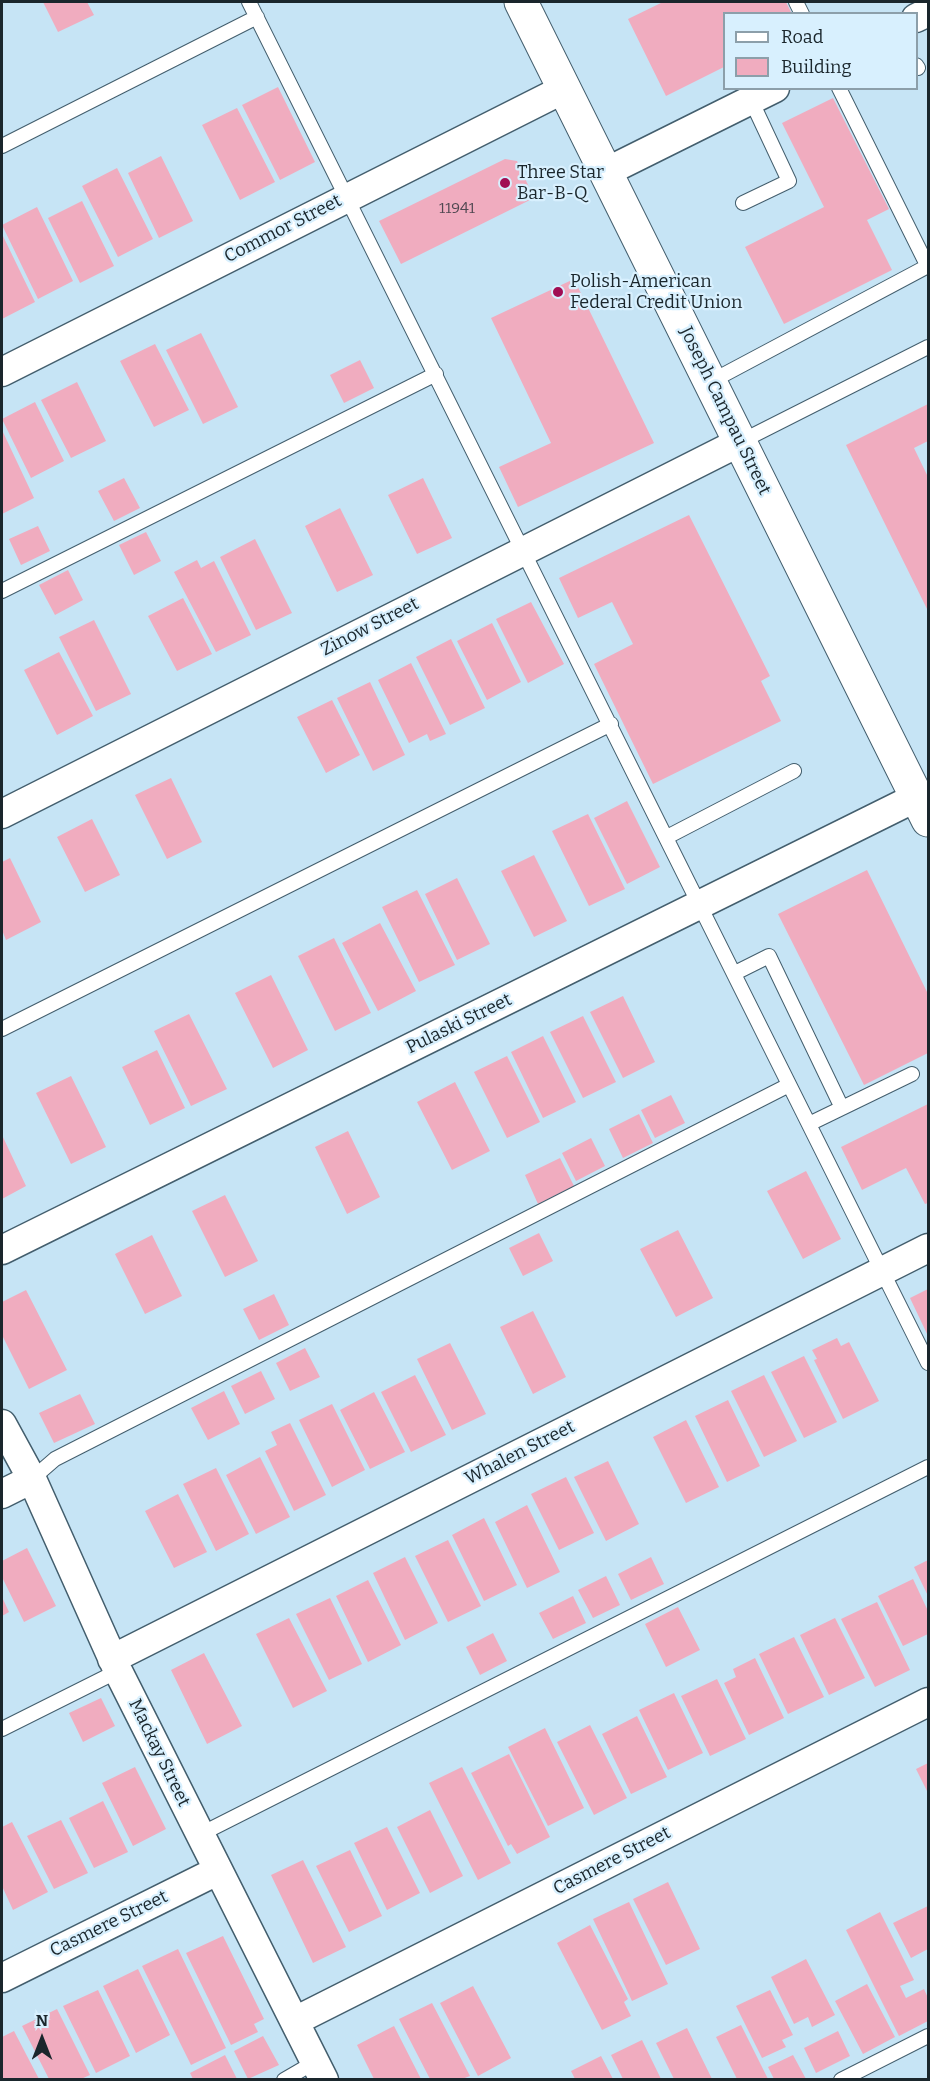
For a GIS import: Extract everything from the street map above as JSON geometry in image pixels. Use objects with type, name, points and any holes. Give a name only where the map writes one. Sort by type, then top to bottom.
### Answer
[{"type":"street","name":"Joseph Campau Street","points":[[521,2],[740,442],[925,803]]},
{"type":"street","name":"Commor Street","points":[[2,372],[564,89]]},
{"type":"street","points":[[606,172],[763,94]]},
{"type":"street","name":"Zinow Street","points":[[2,814],[740,442]]},
{"type":"street","name":"Pulaski Street","points":[[2,1250],[701,904],[925,803]]},
{"type":"street","name":"Whalen Street","points":[[115,1665],[928,1248]]},
{"type":"street","name":"Mackay Street","points":[[2,1424],[32,1479],[115,1665],[319,2071]]},
{"type":"street","points":[[2,1494],[32,1479]]},
{"type":"street","name":"Casmere Street","points":[[295,2020],[928,1702]]},
{"type":"street","name":"Casmere Street","points":[[2,1977],[217,1871]]},
{"type":"lane","points":[[249,2],[348,196],[928,1363]]},
{"type":"lane","points":[[2,146],[257,17]]},
{"type":"lane","points":[[711,382],[928,267],[840,90]]},
{"type":"lane","points":[[743,203],[789,181],[763,94]]},
{"type":"lane","points":[[740,442],[928,347]]},
{"type":"lane","points":[[2,591],[435,374]]},
{"type":"lane","points":[[2,1029],[610,724]]},
{"type":"lane","points":[[667,837],[794,771]]},
{"type":"lane","points":[[735,973],[769,956],[842,1108]]},
{"type":"lane","points":[[809,1124],[912,1074]]},
{"type":"lane","points":[[32,1479],[55,1459],[789,1085]]},
{"type":"lane","points":[[199,1835],[928,1467]]},
{"type":"lane","points":[[2,1729],[115,1665]]},
{"type":"lane","points":[[841,2079],[928,2036]]},
{"type":"lane","points":[[284,2079],[319,2071]]},
{"type":"building","points":[[43,2],[87,2],[94,15],[58,32]]},
{"type":"building","points":[[663,2],[786,2],[791,12],[723,12],[723,68],[666,96],[628,19]]},
{"type":"building","points":[[278,87],[315,162],[280,180],[242,105]]},
{"type":"building","points":[[833,98],[889,209],[867,220],[892,270],[784,324],[745,247],[824,207],[782,123]]},
{"type":"building","points":[[237,108],[275,182],[240,200],[202,125]]},
{"type":"building","points":[[161,156],[193,221],[159,238],[128,173]]},
{"type":"building","points":[[505,159],[517,161],[534,198],[401,264],[379,221]]},
{"type":"building","points":[[117,168],[153,239],[118,257],[82,186]]},
{"type":"building","points":[[82,201],[114,266],[80,283],[48,218]]},
{"type":"building","points":[[37,207],[73,281],[38,299],[2,225]]},
{"type":"building","points":[[2,234],[35,302],[2,319]]},
{"type":"building","points":[[574,279],[654,443],[518,507],[499,467],[551,443],[491,318]]},
{"type":"building","points":[[201,333],[238,407],[203,424],[166,350]]},
{"type":"building","points":[[155,344],[189,410],[154,427],[120,361]]},
{"type":"building","points":[[360,360],[374,388],[344,403],[330,375]]},
{"type":"building","points":[[77,382],[106,441],[71,458],[41,400]]},
{"type":"building","points":[[35,402],[64,461],[31,478],[2,419]]},
{"type":"building","points":[[928,404],[928,441],[914,448],[928,477],[928,611],[846,445]]},
{"type":"building","points":[[2,430],[34,498],[2,514]]},
{"type":"building","points":[[124,478],[140,508],[114,521],[98,491]]},
{"type":"building","points":[[423,478],[452,538],[417,554],[388,495]]},
{"type":"building","points":[[340,508],[373,575],[337,592],[305,526]]},
{"type":"building","points":[[689,515],[770,676],[761,681],[781,721],[653,784],[594,664],[633,644],[612,602],[578,618],[559,578]]},
{"type":"building","points":[[38,526],[50,551],[21,565],[9,539]]},
{"type":"building","points":[[146,532],[161,561],[134,575],[119,545]]},
{"type":"building","points":[[255,539],[292,613],[256,630],[220,557]]},
{"type":"building","points":[[197,560],[201,568],[214,561],[251,635],[216,652],[174,572]]},
{"type":"building","points":[[68,570],[83,600],[55,615],[39,585]]},
{"type":"building","points":[[183,598],[212,654],[177,671],[148,616]]},
{"type":"building","points":[[531,602],[564,664],[528,683],[496,619]]},
{"type":"building","points":[[94,620],[131,694],[96,711],[59,637]]},
{"type":"building","points":[[492,623],[521,682],[487,700],[457,641]]},
{"type":"building","points":[[451,639],[485,708],[450,725],[416,657]]},
{"type":"building","points":[[59,652],[93,716],[57,735],[24,670]]},
{"type":"building","points":[[411,663],[446,734],[430,741],[427,734],[409,743],[378,680]]},
{"type":"building","points":[[370,682],[405,755],[373,771],[337,698]]},
{"type":"building","points":[[332,700],[360,755],[326,773],[297,717]]},
{"type":"building","points":[[171,778],[202,842],[167,859],[135,795]]},
{"type":"building","points":[[627,801],[660,867],[627,884],[594,818]]},
{"type":"building","points":[[588,814],[625,889],[589,906],[552,831]]},
{"type":"building","points":[[92,819],[120,875],[85,892],[57,837]]},
{"type":"building","points":[[534,855],[567,921],[534,937],[501,871]]},
{"type":"building","points":[[10,858],[41,922],[6,940],[2,930],[2,862]]},
{"type":"building","points":[[867,870],[928,994],[928,1053],[864,1085],[778,914]]},
{"type":"building","points":[[457,878],[490,944],[457,960],[425,894]]},
{"type":"building","points":[[417,890],[455,965],[419,982],[382,907]]},
{"type":"building","points":[[380,923],[416,991],[378,1011],[342,943]]},
{"type":"building","points":[[334,938],[371,1013],[335,1031],[298,956]]},
{"type":"building","points":[[271,975],[308,1050],[273,1068],[235,993]]},
{"type":"building","points":[[623,996],[655,1062],[623,1078],[590,1012]]},
{"type":"building","points":[[189,1014],[227,1089],[191,1106],[154,1031]]},
{"type":"building","points":[[583,1016],[616,1082],[583,1098],[550,1032]]},
{"type":"building","points":[[543,1036],[576,1102],[543,1118],[511,1052]]},
{"type":"building","points":[[157,1050],[185,1108],[150,1125],[122,1067]]},
{"type":"building","points":[[507,1056],[540,1122],[507,1138],[474,1072]]},
{"type":"building","points":[[71,1076],[106,1147],[71,1164],[36,1093]]},
{"type":"building","points":[[455,1082],[490,1151],[452,1170],[417,1102]]},
{"type":"building","points":[[671,1095],[685,1123],[655,1138],[641,1110]]},
{"type":"building","points":[[928,1104],[928,1203],[925,1204],[906,1168],[862,1190],[841,1147]]},
{"type":"building","points":[[639,1114],[653,1143],[623,1158],[609,1129]]},
{"type":"building","points":[[348,1131],[380,1197],[347,1214],[315,1147]]},
{"type":"building","points":[[2,1135],[26,1186],[2,1199]]},
{"type":"building","points":[[591,1138],[605,1166],[576,1181],[562,1153]]},
{"type":"building","points":[[560,1158],[574,1186],[538,1204],[525,1175]]},
{"type":"building","points":[[806,1171],[841,1239],[803,1259],[767,1191]]},
{"type":"building","points":[[225,1195],[258,1261],[225,1277],[192,1211]]},
{"type":"building","points":[[678,1230],[713,1298],[676,1317],[640,1249]]},
{"type":"building","points":[[539,1233],[553,1261],[523,1276],[509,1248]]},
{"type":"building","points":[[152,1235],[182,1296],[145,1314],[115,1254]]},
{"type":"building","points":[[928,1289],[928,1336],[910,1298]]},
{"type":"building","points":[[26,1290],[67,1370],[29,1389],[2,1335],[2,1302]]},
{"type":"building","points":[[274,1294],[289,1325],[259,1340],[243,1309]]},
{"type":"building","points":[[533,1311],[566,1377],[533,1394],[500,1327]]},
{"type":"building","points":[[837,1338],[841,1346],[849,1342],[879,1401],[843,1419],[814,1360],[817,1359],[812,1350]]},
{"type":"building","points":[[450,1343],[486,1414],[452,1430],[417,1359]]},
{"type":"building","points":[[305,1348],[320,1377],[290,1391],[276,1363]]},
{"type":"building","points":[[804,1356],[837,1422],[804,1438],[771,1372]]},
{"type":"building","points":[[261,1371],[275,1399],[245,1414],[231,1386]]},
{"type":"building","points":[[415,1375],[446,1435],[411,1452],[381,1392]]},
{"type":"building","points":[[764,1375],[797,1441],[764,1457],[731,1391]]},
{"type":"building","points":[[224,1391],[240,1424],[208,1440],[191,1408]]},
{"type":"building","points":[[374,1392],[405,1452],[370,1469],[340,1410]]},
{"type":"building","points":[[80,1394],[95,1424],[54,1443],[39,1413]]},
{"type":"building","points":[[728,1400],[760,1466],[727,1482],[695,1416]]},
{"type":"building","points":[[332,1404],[365,1470],[332,1487],[299,1420]]},
{"type":"building","points":[[686,1420],[719,1487],[686,1503],[653,1437]]},
{"type":"building","points":[[290,1423],[326,1495],[294,1511],[265,1451],[277,1445],[271,1432]]},
{"type":"building","points":[[260,1457],[290,1517],[256,1534],[226,1475]]},
{"type":"building","points":[[608,1461],[639,1524],[606,1541],[574,1477]]},
{"type":"building","points":[[216,1468],[249,1534],[216,1551],[183,1484]]},
{"type":"building","points":[[566,1477],[594,1533],[559,1550],[531,1494]]},
{"type":"building","points":[[178,1494],[207,1552],[174,1568],[145,1511]]},
{"type":"building","points":[[527,1505],[560,1572],[527,1588],[495,1522]]},
{"type":"building","points":[[484,1518],[517,1585],[484,1601],[452,1535]]},
{"type":"building","points":[[448,1540],[481,1606],[448,1622],[415,1556]]},
{"type":"building","points":[[27,1548],[56,1606],[24,1622],[2,1577],[2,1561]]},
{"type":"building","points":[[405,1557],[438,1623],[405,1640],[373,1573]]},
{"type":"building","points":[[651,1557],[664,1584],[631,1600],[618,1574]]},
{"type":"building","points":[[928,1560],[928,1596],[914,1567]]},
{"type":"building","points":[[606,1576],[620,1605],[593,1618],[578,1590]]},
{"type":"building","points":[[913,1579],[928,1611],[928,1634],[903,1646],[878,1596]]},
{"type":"building","points":[[368,1580],[401,1645],[368,1662],[336,1596]]},
{"type":"building","points":[[573,1596],[586,1623],[553,1639],[539,1613]]},
{"type":"building","points":[[2,1597],[9,1612],[2,1616]]},
{"type":"building","points":[[330,1598],[362,1664],[329,1680],[296,1614]]},
{"type":"building","points":[[877,1602],[910,1670],[875,1687],[841,1619]]},
{"type":"building","points":[[678,1607],[700,1650],[666,1667],[645,1624]]},
{"type":"building","points":[[289,1618],[327,1691],[293,1708],[256,1634]]},
{"type":"building","points":[[835,1618],[865,1678],[829,1695],[800,1635]]},
{"type":"building","points":[[493,1633],[507,1661],[480,1675],[466,1647]]},
{"type":"building","points":[[794,1637],[824,1697],[788,1714],[759,1654]]},
{"type":"building","points":[[204,1653],[242,1726],[207,1744],[171,1670]]},
{"type":"building","points":[[755,1658],[784,1718],[749,1735],[724,1683],[736,1677],[733,1669]]},
{"type":"building","points":[[717,1679],[746,1739],[710,1756],[681,1696]]},
{"type":"building","points":[[674,1693],[703,1753],[668,1770],[639,1710]]},
{"type":"building","points":[[101,1698],[115,1726],[83,1742],[69,1713]]},
{"type":"building","points":[[637,1716],[667,1777],[631,1794],[602,1734]]},
{"type":"building","points":[[590,1725],[627,1798],[594,1815],[557,1742]]},
{"type":"building","points":[[545,1728],[584,1808],[548,1826],[508,1747]]},
{"type":"building","points":[[509,1754],[550,1837],[517,1854],[511,1844],[508,1846],[471,1773]]},
{"type":"building","points":[[928,1763],[928,1793],[916,1769]]},
{"type":"building","points":[[135,1767],[166,1829],[133,1846],[102,1783]]},
{"type":"building","points":[[462,1767],[511,1863],[478,1880],[429,1783]]},
{"type":"building","points":[[103,1801],[128,1852],[94,1868],[69,1818]]},
{"type":"building","points":[[430,1810],[463,1876],[430,1893],[397,1827]]},
{"type":"building","points":[[61,1820],[88,1873],[54,1889],[27,1836]]},
{"type":"building","points":[[12,1822],[48,1892],[13,1910],[2,1886],[2,1827]]},
{"type":"building","points":[[387,1827],[420,1893],[387,1910],[354,1843]]},
{"type":"building","points":[[350,1850],[382,1916],[349,1932],[316,1866]]},
{"type":"building","points":[[303,1860],[346,1947],[313,1963],[271,1875]]},
{"type":"building","points":[[668,1882],[700,1949],[666,1965],[633,1899]]},
{"type":"building","points":[[629,1902],[668,1984],[632,2001],[593,1919]]},
{"type":"building","points":[[928,1906],[928,1949],[911,1958],[893,1923]]},
{"type":"building","points":[[880,1912],[914,1980],[900,1986],[906,1998],[924,1989],[928,1998],[928,2021],[899,2036],[846,1930]]},
{"type":"building","points":[[590,1925],[628,1999],[624,2002],[631,2016],[602,2030],[557,1943]]},
{"type":"building","points":[[223,1936],[264,2019],[254,2024],[258,2032],[231,2045],[186,1953]]},
{"type":"building","points":[[178,1949],[226,2048],[191,2065],[142,1966]]},
{"type":"building","points":[[806,1959],[835,2015],[812,2027],[808,2017],[794,2024],[771,1977]]},
{"type":"building","points":[[138,1969],[170,2035],[136,2053],[103,1986]]},
{"type":"building","points":[[867,1984],[895,2037],[863,2054],[835,2001]]},
{"type":"building","points":[[473,1986],[511,2058],[478,2076],[440,2003]]},
{"type":"building","points":[[98,1990],[130,2056],[96,2073],[63,2006]]},
{"type":"building","points":[[770,1990],[793,2035],[782,2040],[786,2047],[762,2058],[736,2006]]},
{"type":"building","points":[[432,2003],[470,2076],[462,2079],[430,2079],[399,2019]]},
{"type":"building","points":[[57,2009],[90,2075],[81,2079],[49,2079],[22,2026]]},
{"type":"building","points":[[741,2025],[768,2079],[737,2079],[716,2037]]},
{"type":"building","points":[[394,2026],[421,2079],[374,2079],[357,2045]]},
{"type":"building","points":[[687,2028],[712,2079],[674,2079],[656,2043]]},
{"type":"building","points":[[14,2031],[39,2079],[2,2079],[2,2037]]},
{"type":"building","points":[[838,2031],[850,2056],[816,2073],[804,2048]]},
{"type":"building","points":[[263,2036],[279,2065],[248,2079],[234,2051]]},
{"type":"building","points":[[642,2040],[661,2079],[623,2079],[611,2055]]},
{"type":"building","points":[[225,2055],[237,2079],[193,2079],[190,2073]]},
{"type":"building","points":[[793,2055],[806,2079],[774,2079],[768,2067]]},
{"type":"building","points":[[601,2056],[613,2079],[575,2079],[571,2071]]},
{"type":"place","name":"Three Star Bar-B-Q","points":[[505,183]]},
{"type":"place","name":"Polish-American Federal Credit Union","points":[[558,292]]}]
